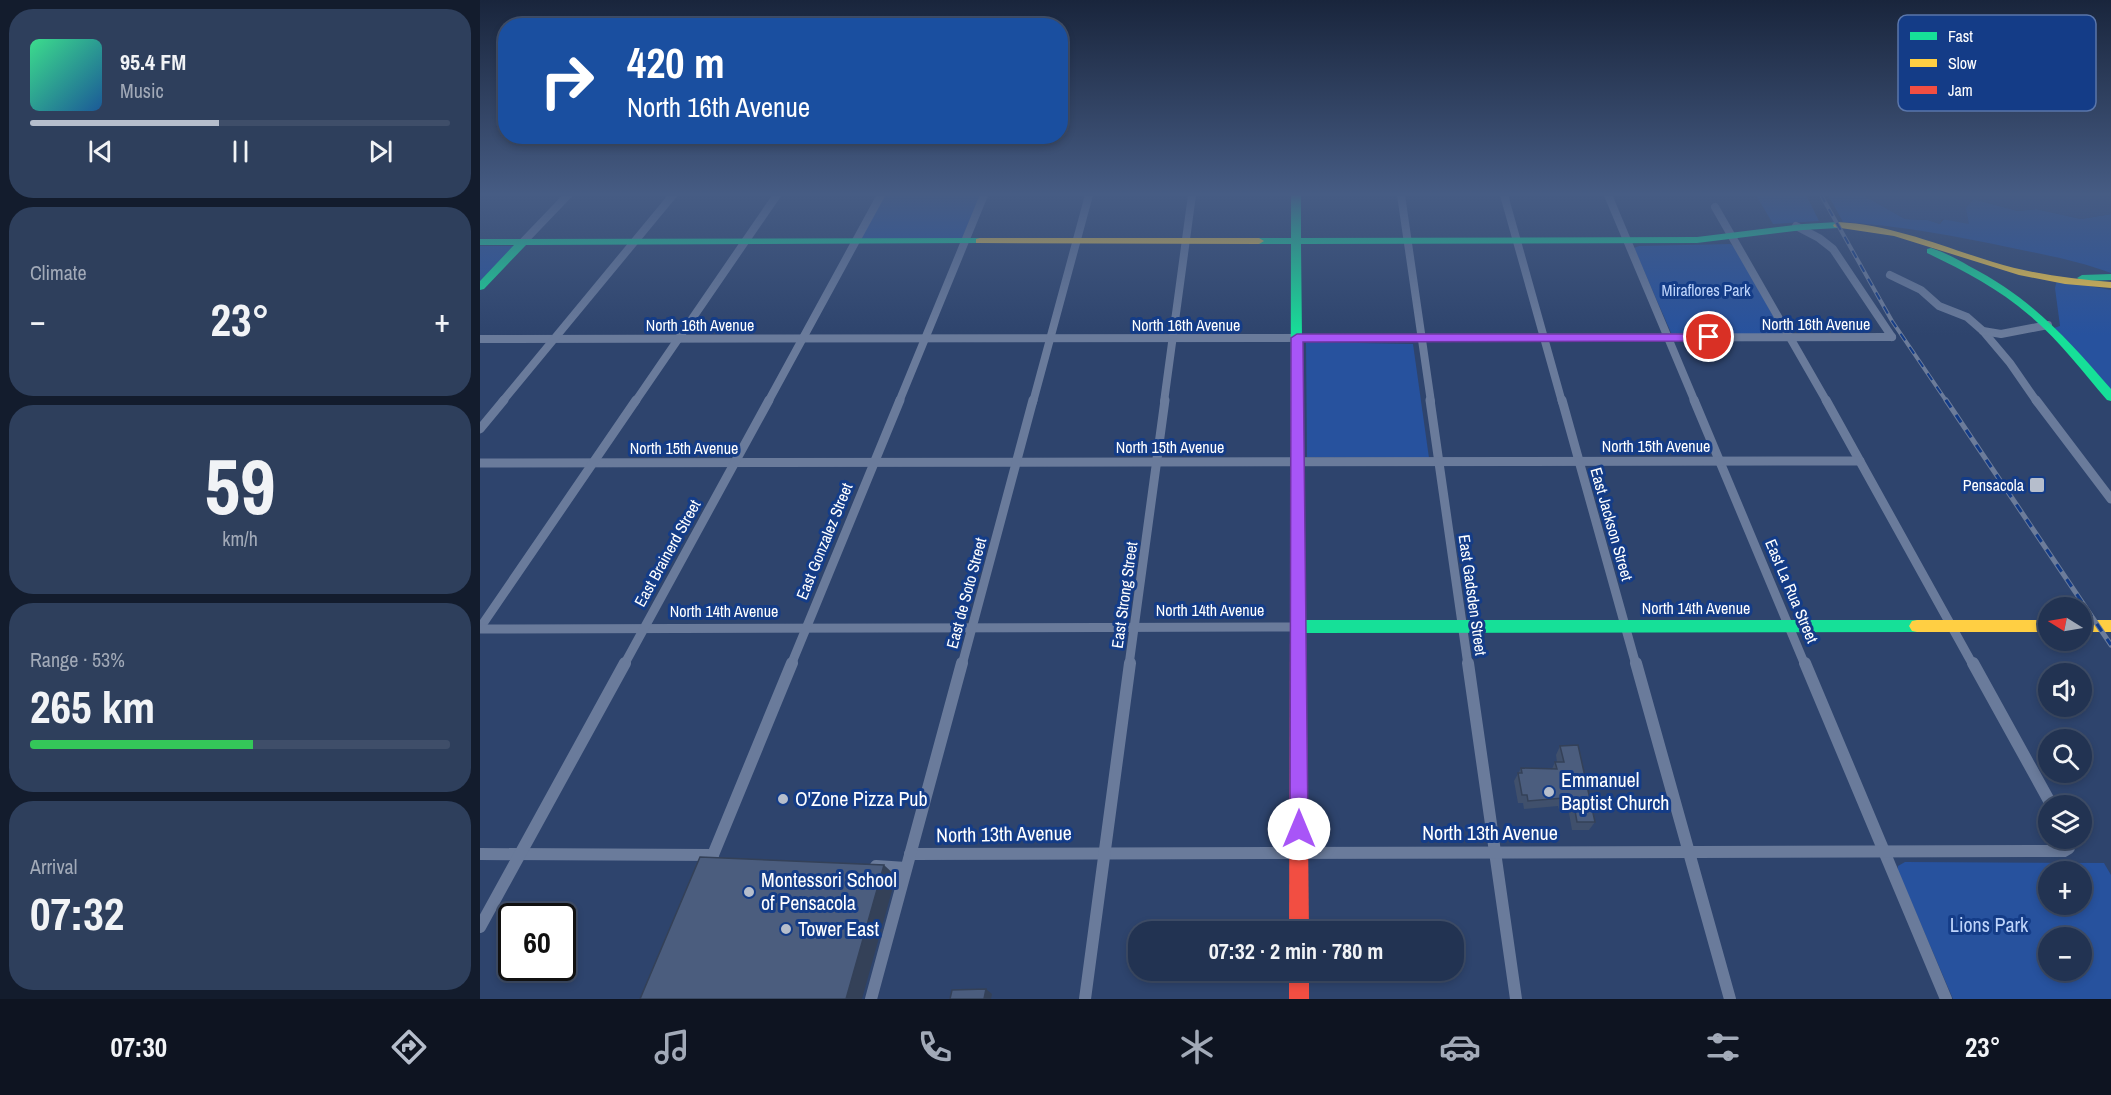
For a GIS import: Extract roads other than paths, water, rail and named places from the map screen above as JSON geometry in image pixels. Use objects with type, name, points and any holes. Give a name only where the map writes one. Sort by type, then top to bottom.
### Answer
[{"type":"main road","points":[[480,242],[787,242]]},
{"type":"main road","points":[[480,287],[523,242]]},
{"type":"main road","points":[[1296,242],[1299,921]]},
{"type":"main road","points":[[1911,242],[1971,270],[2013,296],[2048,325],[2111,397]]},
{"type":"main road","points":[[1930,242],[2008,269],[2084,280],[2111,287]]},
{"type":"main road","points":[[2084,280],[2111,278]]},
{"type":"main road","name":"North 14th Avenue","points":[[1298,627],[2038,626]]},
{"type":"main road","points":[[2092,626],[2111,626]]},
{"type":"main road","points":[[1299,981],[1299,999]]},
{"type":"street","points":[[480,429],[634,242]]},
{"type":"street","points":[[480,628],[745,242]]},
{"type":"street","name":"East Brainerd Street","points":[[480,927],[856,242]]},
{"type":"street","name":"East Gonzalez Street","points":[[703,880],[965,242]]},
{"type":"street","name":"East de Soto Street","points":[[871,999],[1076,242]]},
{"type":"street","name":"East Strong Street","points":[[1085,999],[1186,242]]},
{"type":"street","name":"East Gadsden Street","points":[[1407,242],[1516,999]]},
{"type":"street","name":"East Jackson Street","points":[[1516,242],[1730,999]]},
{"type":"street","name":"East La Rua Street","points":[[1628,242],[1946,999]]},
{"type":"street","points":[[1737,242],[2046,795]]},
{"type":"street","name":"North 16th Avenue","points":[[480,339],[1892,337],[1833,249],[1824,242]]},
{"type":"street","points":[[1890,275],[1921,290],[1939,306],[1967,317],[1983,331],[2010,363],[2056,429],[2111,500]]},
{"type":"street","points":[[1983,331],[2001,334],[2048,325]]},
{"type":"street","name":"North 15th Avenue","points":[[480,463],[1860,461]]},
{"type":"street","name":"North 14th Avenue","points":[[480,628],[1298,627]]},
{"type":"street","name":"North 13th Avenue","points":[[910,854],[1884,852],[2064,851],[2065,849]]},
{"type":"street","points":[[480,854],[729,859]]},
{"type":"street","points":[[863,866],[906,868]]},
{"type":"railway","points":[[1847,242],[1892,321],[1947,402]]},
{"type":"railway","points":[[1946,400],[2111,645]]},
{"type":"place","name":"Pensacola","points":[[2037,485]]},
{"type":"place","name":"Emmanuel Baptist Church","points":[[1549,792]]},
{"type":"place","name":"O'Zone Pizza Pub","points":[[783,799]]},
{"type":"place","name":"Montessori School of Pensacola","points":[[749,892]]},
{"type":"place","name":"Tower East","points":[[786,929]]},
{"type":"park label","name":"Miraflores Park","points":[[1706,290]]},
{"type":"park label","name":"Lions Park","points":[[1989,925]]}]
